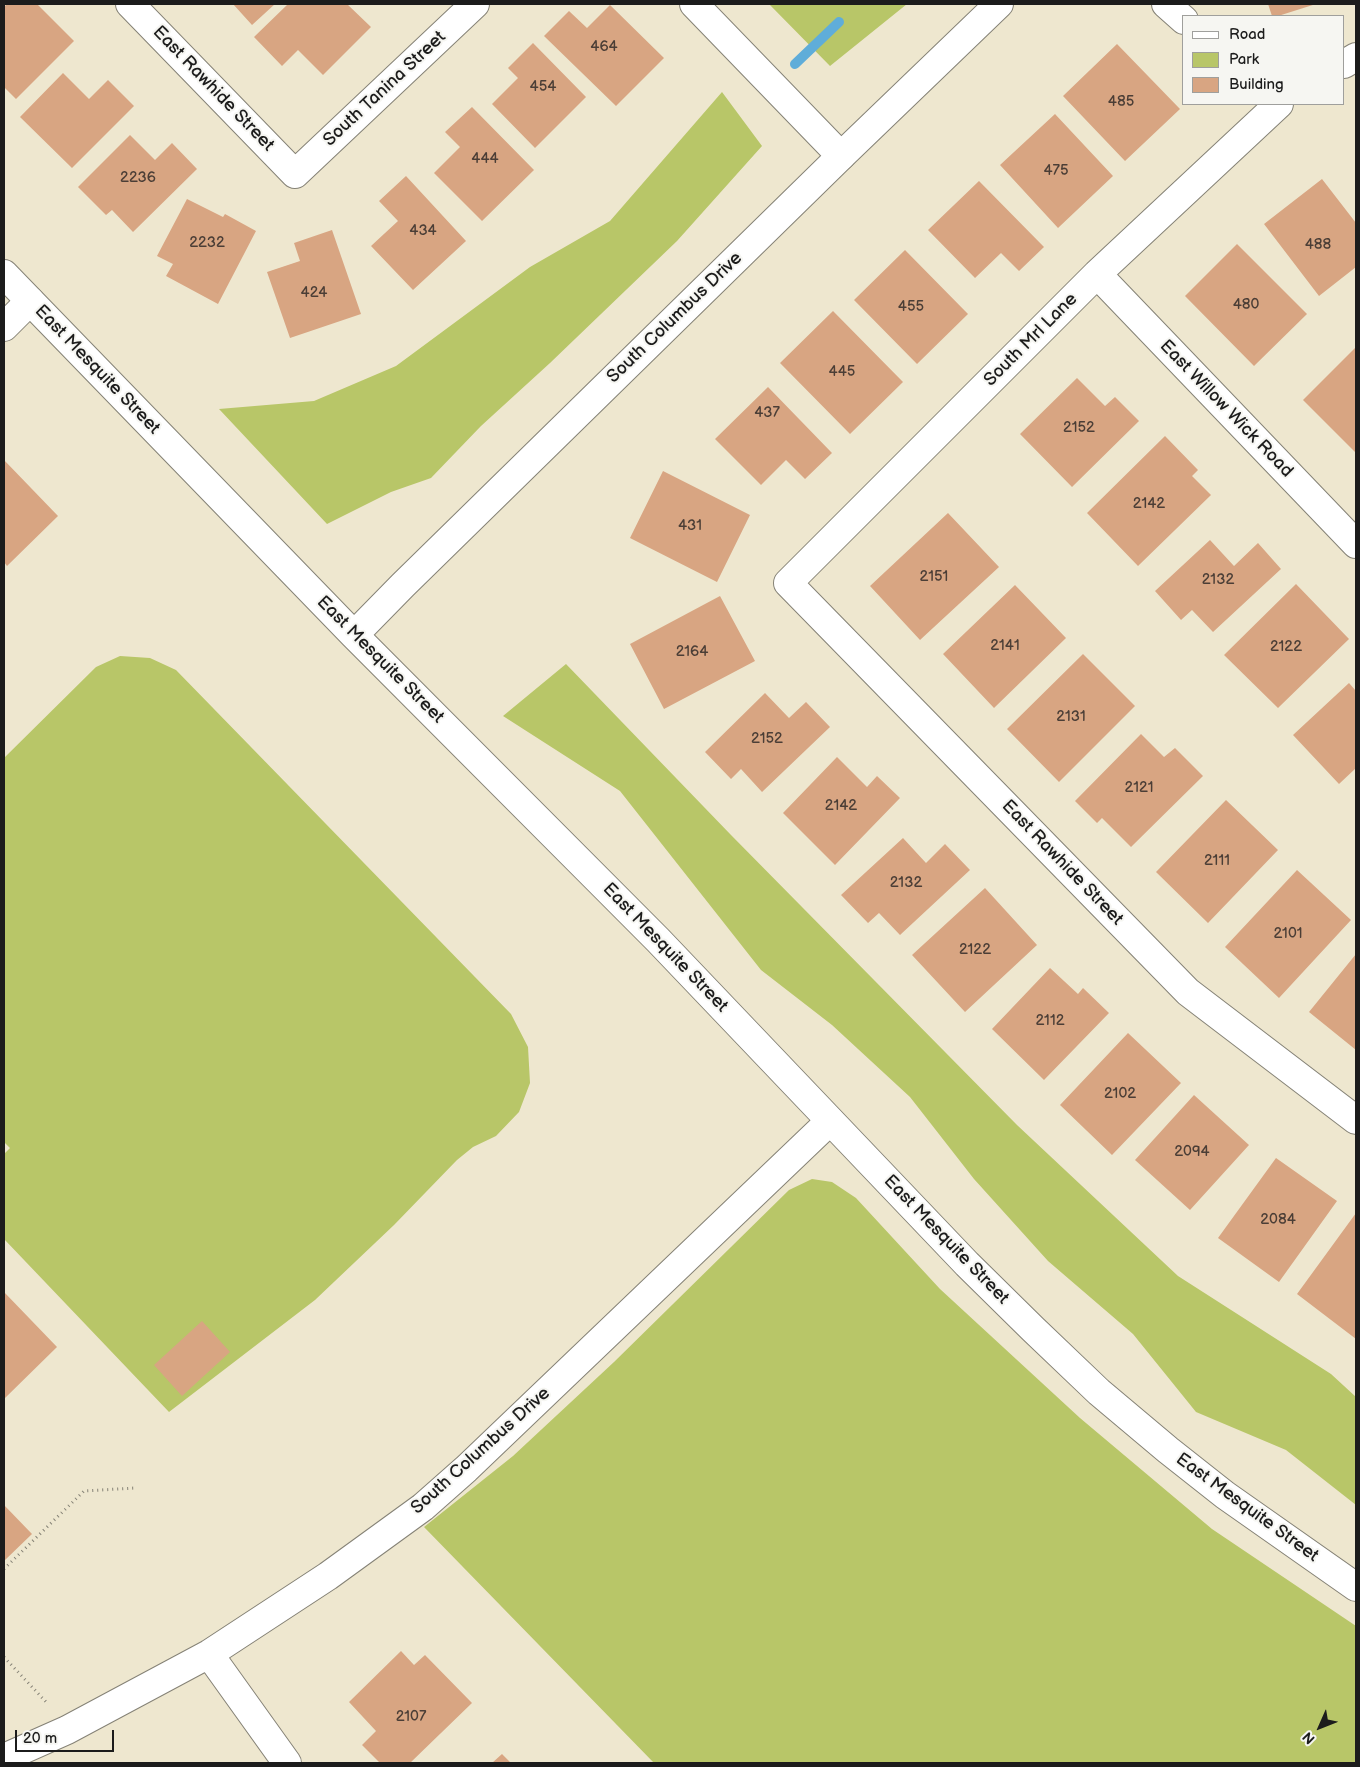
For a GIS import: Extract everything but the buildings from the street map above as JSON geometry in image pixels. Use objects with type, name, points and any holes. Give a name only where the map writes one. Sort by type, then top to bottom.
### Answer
[{"type":"street","name":"East Rawhide Street","points":[[130,4],[295,174]]},
{"type":"street","name":"South Tanina Street","points":[[295,174],[475,4]]},
{"type":"street","points":[[694,4],[841,156]]},
{"type":"street","name":"South Columbus Drive","points":[[354,635],[998,4]]},
{"type":"street","points":[[1166,4],[1182,18]]},
{"type":"street","points":[[1345,63],[1356,57]]},
{"type":"street","name":"South Mrl Lane","points":[[788,583],[1096,274],[1276,105]]},
{"type":"street","name":"East Mesquite Street","points":[[4,274],[354,635],[658,940],[967,1264],[1099,1392],[1168,1450],[1225,1495],[1356,1587]]},
{"type":"street","name":"East Willow Wick Road","points":[[1096,274],[1356,544]]},
{"type":"street","points":[[4,327],[30,301]]},
{"type":"street","name":"East Rawhide Street","points":[[788,583],[1188,992],[1356,1120]]},
{"type":"street","name":"South Columbus Drive","points":[[4,1758],[67,1730],[208,1654],[328,1576],[423,1507],[466,1469],[830,1121]]},
{"type":"street","points":[[208,1654],[287,1763]]},
{"type":"path","points":[[4,1569],[84,1490],[135,1488]]},
{"type":"path","points":[[4,1657],[46,1702],[67,1730]]},
{"type":"green space","points":[[769,4],[907,4],[830,66]]},
{"type":"green space","points":[[722,92],[762,146],[677,241],[550,363],[481,426],[431,478],[391,492],[327,524],[219,409],[314,401],[396,366],[530,267],[610,221]]},
{"type":"green space","points":[[120,656],[150,658],[176,670],[511,1014],[528,1047],[530,1083],[519,1112],[496,1136],[473,1147],[457,1160],[394,1225],[315,1300],[169,1412],[4,1239],[4,1154],[10,1148],[4,1142],[4,758],[96,667]]},
{"type":"green space","points":[[566,664],[731,835],[1017,1125],[1178,1276],[1331,1374],[1356,1397],[1356,1505],[1286,1450],[1196,1412],[1133,1334],[1048,1261],[974,1179],[910,1097],[832,1025],[761,970],[620,791],[503,716]]},
{"type":"green space","points":[[812,1179],[832,1182],[856,1198],[940,1289],[1080,1418],[1212,1529],[1356,1626],[1356,1763],[654,1763],[424,1527],[513,1456],[614,1362],[789,1190]]},
{"type":"waterway","points":[[795,64],[839,22]]}]
